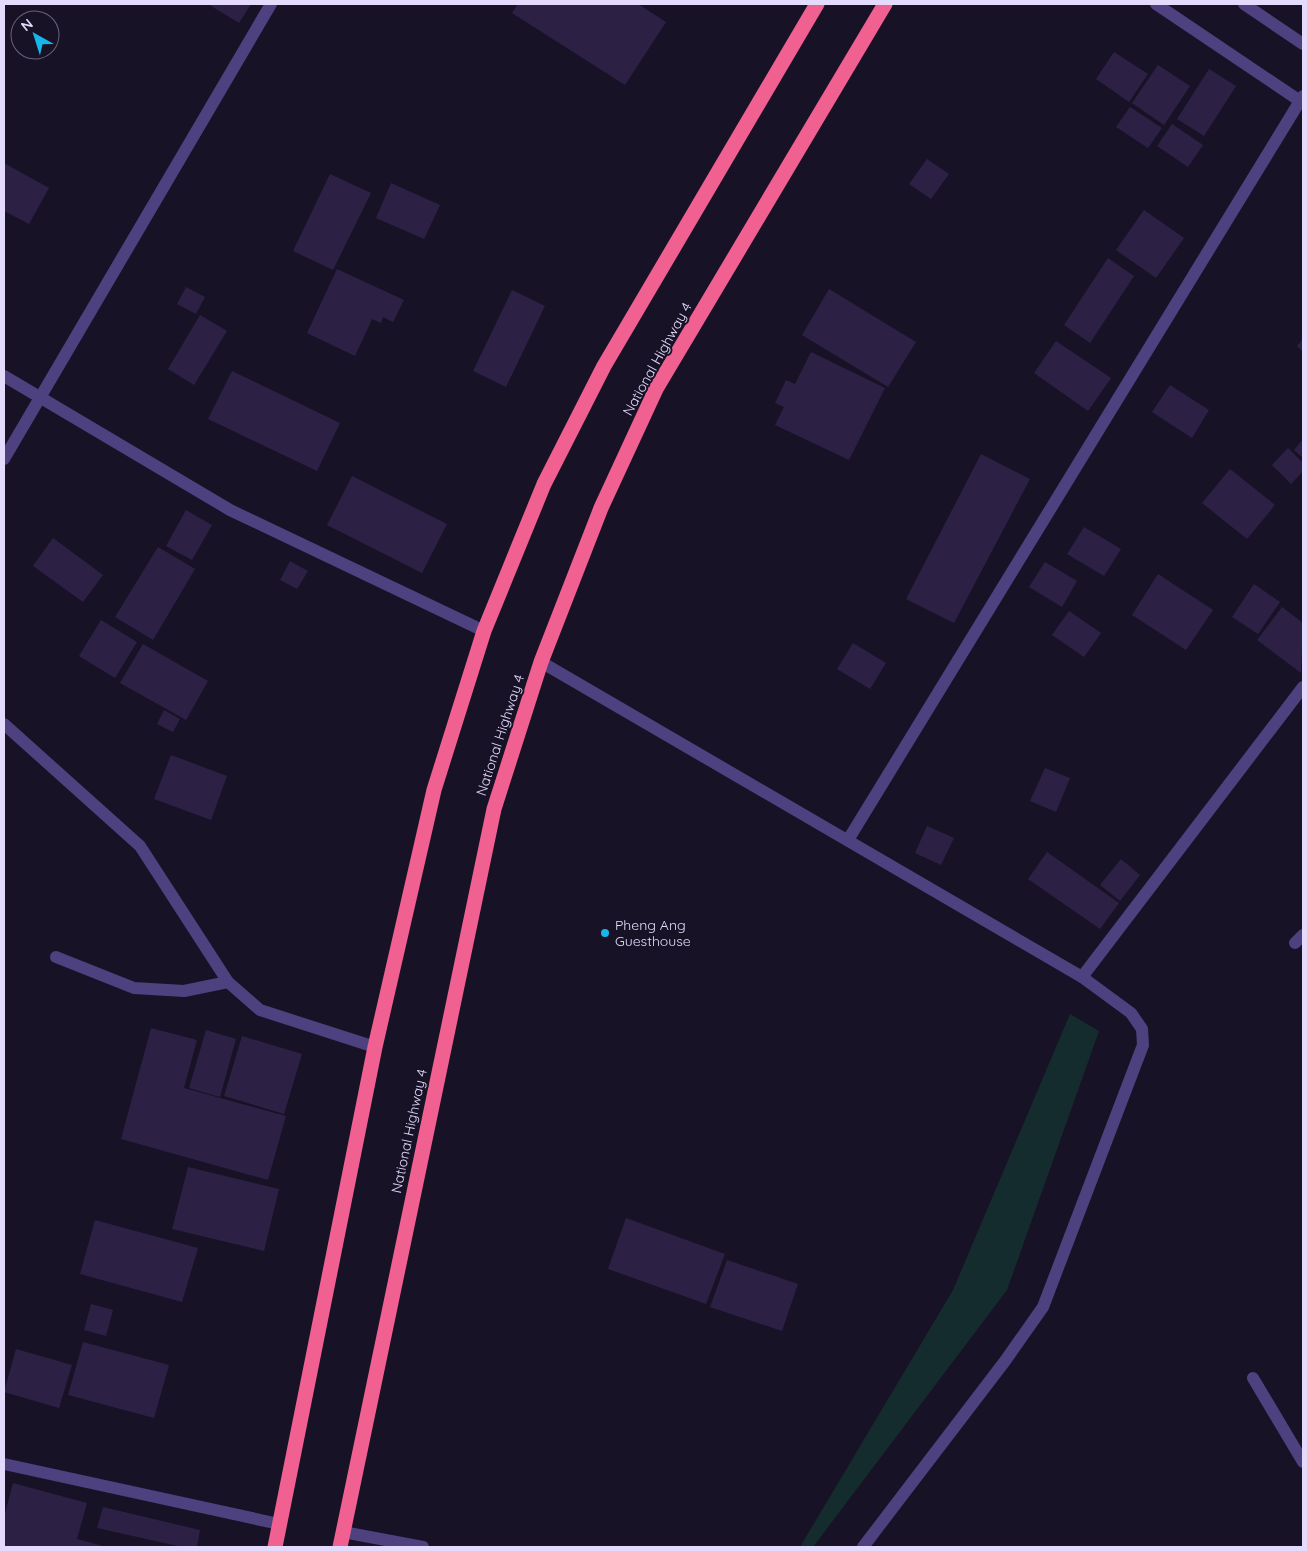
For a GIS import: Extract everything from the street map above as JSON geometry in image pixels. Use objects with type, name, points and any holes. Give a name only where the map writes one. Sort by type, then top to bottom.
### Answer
[{"type":"highway","points":[[275,1547],[375,1047],[434,790],[484,631],[544,484],[604,366],[817,4]]},
{"type":"highway","name":"National Highway 4","points":[[340,1547],[440,1058],[494,809],[541,662],[601,508],[656,389],[885,4]]},
{"type":"street","points":[[4,459],[271,4]]},
{"type":"street","points":[[848,840],[1302,100],[1156,4]]},
{"type":"street","points":[[1244,4],[1303,44]]},
{"type":"street","points":[[4,376],[230,510],[484,631]]},
{"type":"street","points":[[541,662],[1082,977],[1131,1013],[1142,1029],[1143,1044],[1043,1307],[1005,1361],[863,1547]]},
{"type":"street","points":[[1082,977],[1303,687]]},
{"type":"street","points":[[4,724],[140,846],[228,982],[260,1010],[375,1047]]},
{"type":"street","points":[[56,957],[134,988],[184,991],[228,982]]},
{"type":"street","points":[[1253,1378],[1303,1462]]},
{"type":"street","points":[[4,1464],[279,1524]]},
{"type":"street","points":[[344,1532],[423,1547]]},
{"type":"green space","points":[[1070,1014],[1099,1031],[1007,1290],[813,1547],[800,1547],[953,1290]]},
{"type":"building","points":[[208,4],[251,4],[239,23]]},
{"type":"building","points":[[518,4],[638,4],[666,22],[625,85],[512,13]]},
{"type":"building","points":[[1114,52],[1148,74],[1129,102],[1096,79]]},
{"type":"building","points":[[1158,65],[1190,86],[1164,125],[1132,103]]},
{"type":"building","points":[[1209,69],[1236,86],[1204,136],[1177,119]]},
{"type":"building","points":[[1130,107],[1162,128],[1148,148],[1116,127]]},
{"type":"building","points":[[1172,124],[1203,145],[1188,167],[1157,146]]},
{"type":"building","points":[[927,159],[949,174],[931,199],[909,184]]},
{"type":"building","points":[[4,163],[49,188],[29,224],[4,211]]},
{"type":"building","points":[[330,174],[371,193],[333,270],[293,251]]},
{"type":"building","points":[[391,183],[440,205],[424,239],[376,218]]},
{"type":"building","points":[[1144,210],[1184,238],[1156,278],[1116,250]]},
{"type":"building","points":[[1108,258],[1134,276],[1090,343],[1064,325]]},
{"type":"building","points":[[337,269],[404,300],[393,322],[383,317],[381,323],[372,319],[355,356],[307,333]]},
{"type":"building","points":[[186,287],[205,297],[196,314],[177,304]]},
{"type":"building","points":[[829,289],[916,342],[888,387],[802,335]]},
{"type":"building","points":[[512,290],[545,306],[506,387],[473,371]]},
{"type":"building","points":[[200,315],[227,331],[194,385],[168,369]]},
{"type":"building","points":[[1303,339],[1303,352],[1297,346]]},
{"type":"building","points":[[1056,341],[1111,378],[1088,411],[1034,373]]},
{"type":"building","points":[[811,352],[885,388],[849,460],[775,425],[784,407],[775,403],[786,380],[795,384]]},
{"type":"building","points":[[232,371],[340,423],[317,471],[208,419]]},
{"type":"building","points":[[1170,385],[1209,410],[1192,438],[1152,412]]},
{"type":"building","points":[[1303,439],[1303,458],[1294,450]]},
{"type":"building","points":[[1288,448],[1303,463],[1303,471],[1291,484],[1272,465]]},
{"type":"building","points":[[981,454],[1030,479],[954,623],[906,599]]},
{"type":"building","points":[[1230,469],[1275,505],[1247,539],[1202,503]]},
{"type":"building","points":[[352,476],[447,524],[422,573],[327,525]]},
{"type":"building","points":[[186,510],[212,525],[192,560],[166,546]]},
{"type":"building","points":[[1084,527],[1121,549],[1104,576],[1067,554]]},
{"type":"building","points":[[53,538],[103,575],[83,602],[33,566]]},
{"type":"building","points":[[158,547],[195,569],[153,640],[115,617]]},
{"type":"building","points":[[290,561],[308,571],[297,589],[280,580]]},
{"type":"building","points":[[1045,562],[1077,581],[1062,607],[1029,587]]},
{"type":"building","points":[[1158,574],[1213,610],[1186,650],[1132,615]]},
{"type":"building","points":[[1254,584],[1280,602],[1258,634],[1232,617]]},
{"type":"building","points":[[1282,607],[1303,623],[1301,673],[1257,640]]},
{"type":"building","points":[[1069,611],[1101,633],[1084,657],[1052,635]]},
{"type":"building","points":[[101,620],[137,642],[115,678],[79,656]]},
{"type":"building","points":[[853,643],[886,663],[870,689],[837,669]]},
{"type":"building","points":[[143,644],[208,681],[186,720],[120,683]]},
{"type":"building","points":[[164,710],[180,719],[173,732],[157,724]]},
{"type":"building","points":[[171,755],[227,776],[211,820],[154,799]]},
{"type":"building","points":[[1045,768],[1070,778],[1056,812],[1030,801]]},
{"type":"building","points":[[927,826],[954,838],[941,865],[915,853]]},
{"type":"building","points":[[1047,852],[1119,903],[1100,929],[1028,879]]},
{"type":"building","points":[[1121,859],[1140,875],[1120,901],[1100,885]]},
{"type":"building","points":[[151,1028],[197,1040],[184,1088],[286,1116],[268,1180],[121,1139]]},
{"type":"building","points":[[206,1030],[236,1039],[220,1097],[189,1088]]},
{"type":"building","points":[[242,1036],[302,1054],[284,1114],[224,1096]]},
{"type":"building","points":[[188,1167],[279,1189],[264,1251],[172,1229]]},
{"type":"building","points":[[626,1218],[725,1254],[706,1304],[608,1269]]},
{"type":"building","points":[[95,1220],[198,1248],[182,1302],[80,1274]]},
{"type":"building","points":[[727,1260],[798,1284],[782,1331],[710,1307]]},
{"type":"building","points":[[91,1304],[113,1310],[106,1336],[84,1330]]},
{"type":"building","points":[[83,1342],[169,1365],[154,1418],[68,1395]]},
{"type":"building","points":[[16,1349],[72,1365],[59,1408],[4,1392]]},
{"type":"building","points":[[13,1483],[87,1503],[77,1539],[107,1547],[4,1547],[4,1517]]},
{"type":"building","points":[[103,1507],[200,1530],[197,1547],[182,1547],[97,1528]]},
{"type":"place","name":"Pheng Ang Guesthouse","points":[[605,933]]}]
